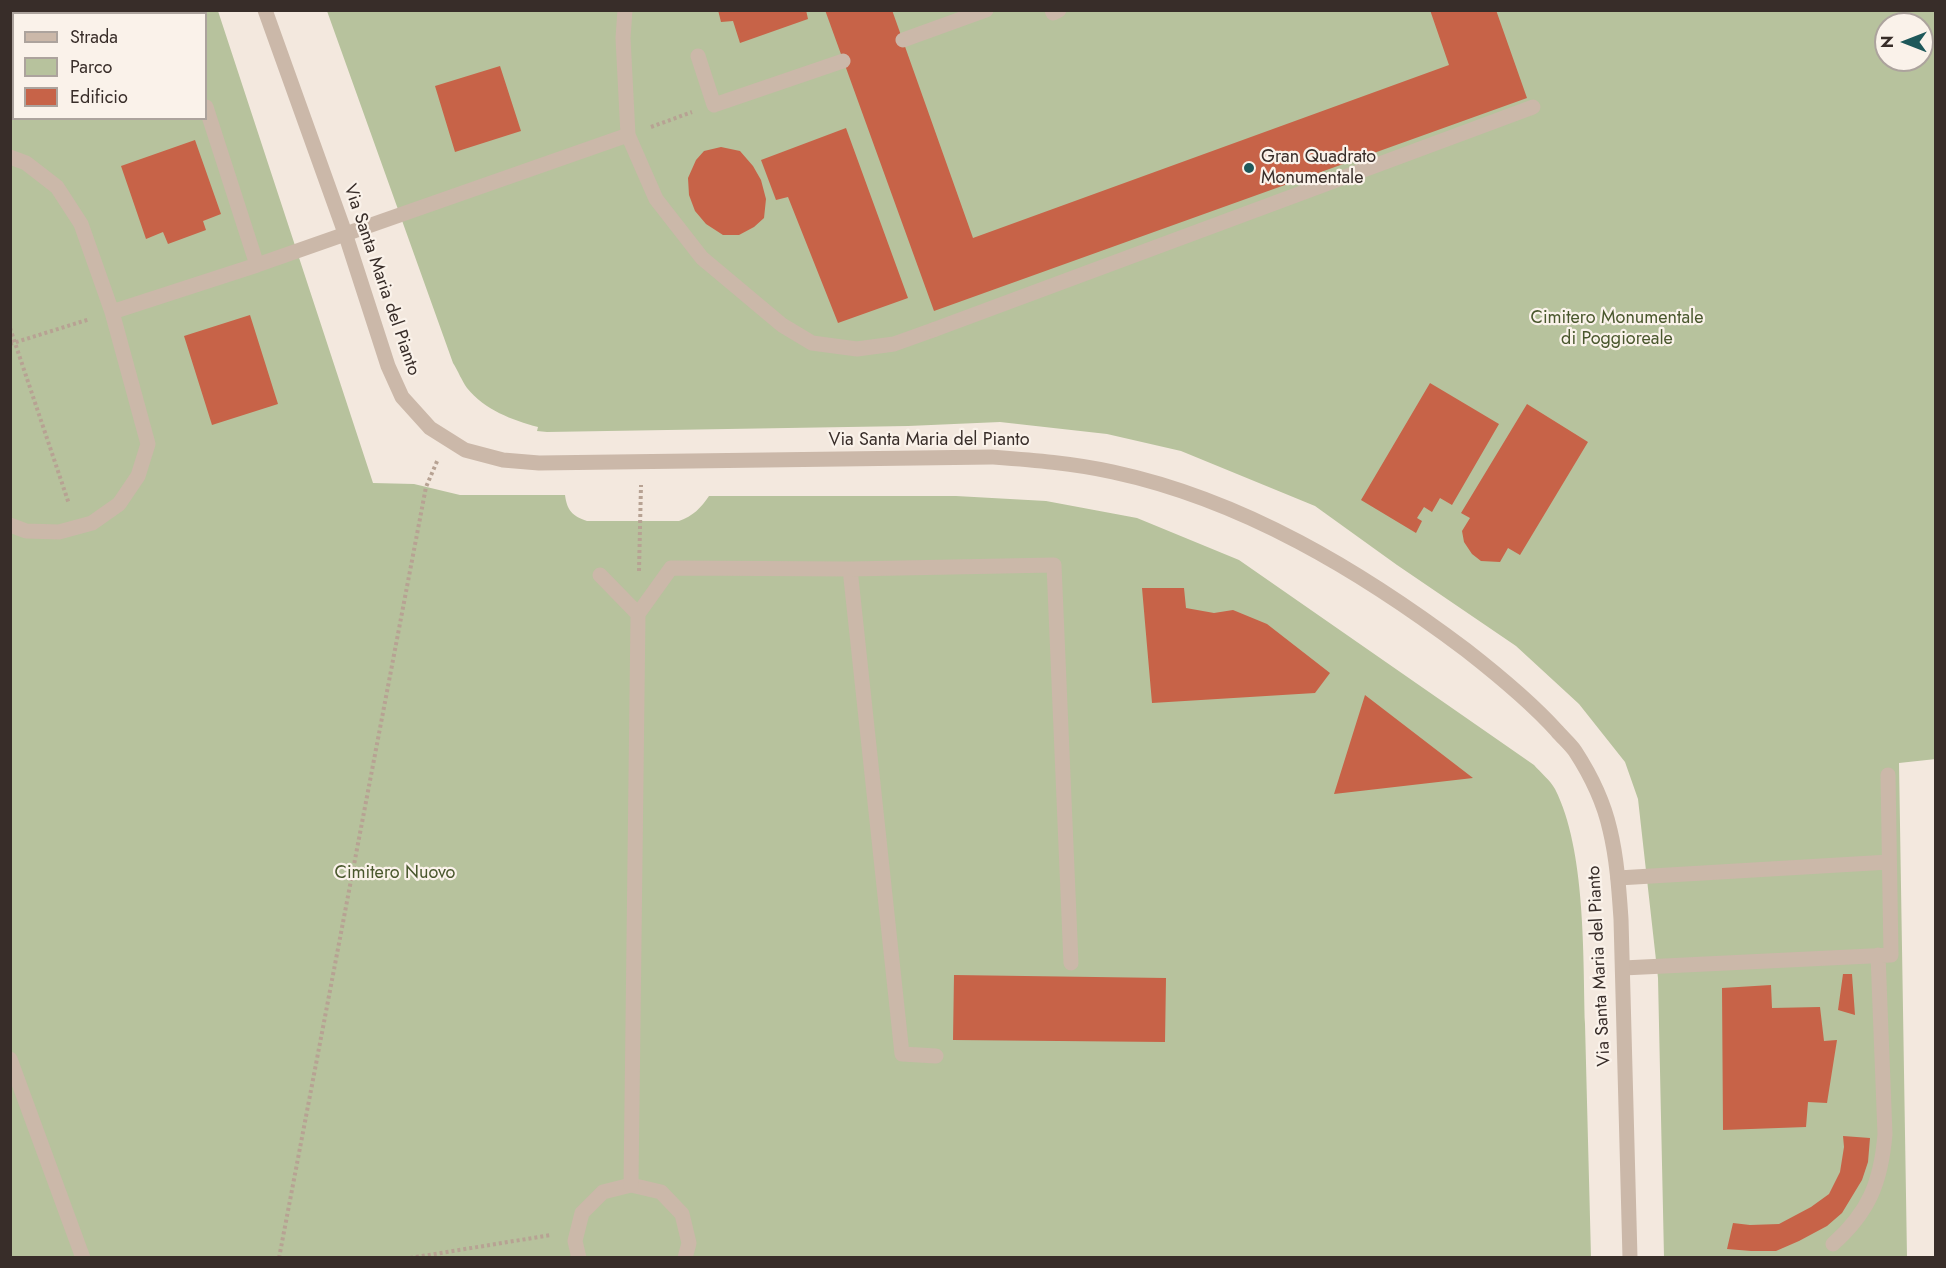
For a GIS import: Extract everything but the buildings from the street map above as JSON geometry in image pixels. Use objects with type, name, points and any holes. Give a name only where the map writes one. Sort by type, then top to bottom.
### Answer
[{"type":"street","name":"Via Santa Maria del Pianto","points":[[265,10],[345,233],[388,366],[402,397],[430,428],[465,450],[503,460],[539,463],[992,457],[1111,471],[1212,501],[1328,558],[1371,584],[1474,657],[1540,713],[1574,750],[1593,784],[1610,829],[1618,878],[1623,968],[1630,1257]]},
{"type":"street","points":[[625,10],[623,38],[628,135],[656,199],[702,258],[782,325],[812,343],[857,349],[894,344],[1533,107]]},
{"type":"street","points":[[903,40],[986,10]]},
{"type":"street","points":[[1052,10],[1053,13],[1059,10]]},
{"type":"street","points":[[698,56],[714,105],[843,61]]},
{"type":"street","points":[[207,109],[257,265]]},
{"type":"street","points":[[112,312],[257,265],[628,135]]},
{"type":"street","points":[[10,158],[26,163],[57,187],[81,224],[112,312],[148,444],[138,476],[119,504],[92,523],[59,532],[26,531],[10,525]]},
{"type":"street","points":[[631,1185],[638,614],[671,568],[849,569],[1054,565],[1071,963]]},
{"type":"street","points":[[849,569],[902,1054],[936,1056]]},
{"type":"street","points":[[600,575],[638,614]]},
{"type":"street","points":[[1623,968],[1891,955],[1888,775]]},
{"type":"street","points":[[1618,878],[1889,862]]},
{"type":"street","points":[[1833,1244],[1863,1211],[1876,1185],[1882,1162],[1885,1134],[1878,955]]},
{"type":"street","points":[[10,1059],[83,1257]]},
{"type":"street","points":[[579,1257],[575,1242],[582,1213],[603,1192],[631,1185],[661,1192],[682,1214],[689,1243],[685,1257]]},
{"type":"path","points":[[628,135],[714,105]]},
{"type":"path","points":[[13,343],[112,312]]},
{"type":"path","points":[[10,328],[13,343],[76,527]]},
{"type":"path","points":[[638,614],[642,462]]},
{"type":"path","points":[[279,1257],[426,487]]},
{"type":"path","points":[[410,1257],[578,1231]]},
{"type":"green space","name":"Cimitero Nuovo","points":[[10,11],[218,11],[373,483],[414,484],[460,495],[565,495],[571,512],[587,521],[679,521],[696,511],[709,496],[956,496],[1046,501],[1137,518],[1239,560],[1534,765],[1555,789],[1565,814],[1578,872],[1583,936],[1591,1257],[11,1257]]},
{"type":"green space","name":"Cimitero Monumentale di Poggioreale","points":[[327,11],[1935,11],[1936,759],[1899,763],[1907,1257],[1664,1257],[1658,978],[1638,799],[1625,762],[1579,704],[1516,646],[1315,506],[1181,451],[1107,434],[1000,422],[908,426],[547,432],[537,431],[538,427],[518,421],[491,408],[467,388],[453,363]]},
{"type":"place","name":"Gran Quadrato Monumentale","points":[[1249,168]]}]
